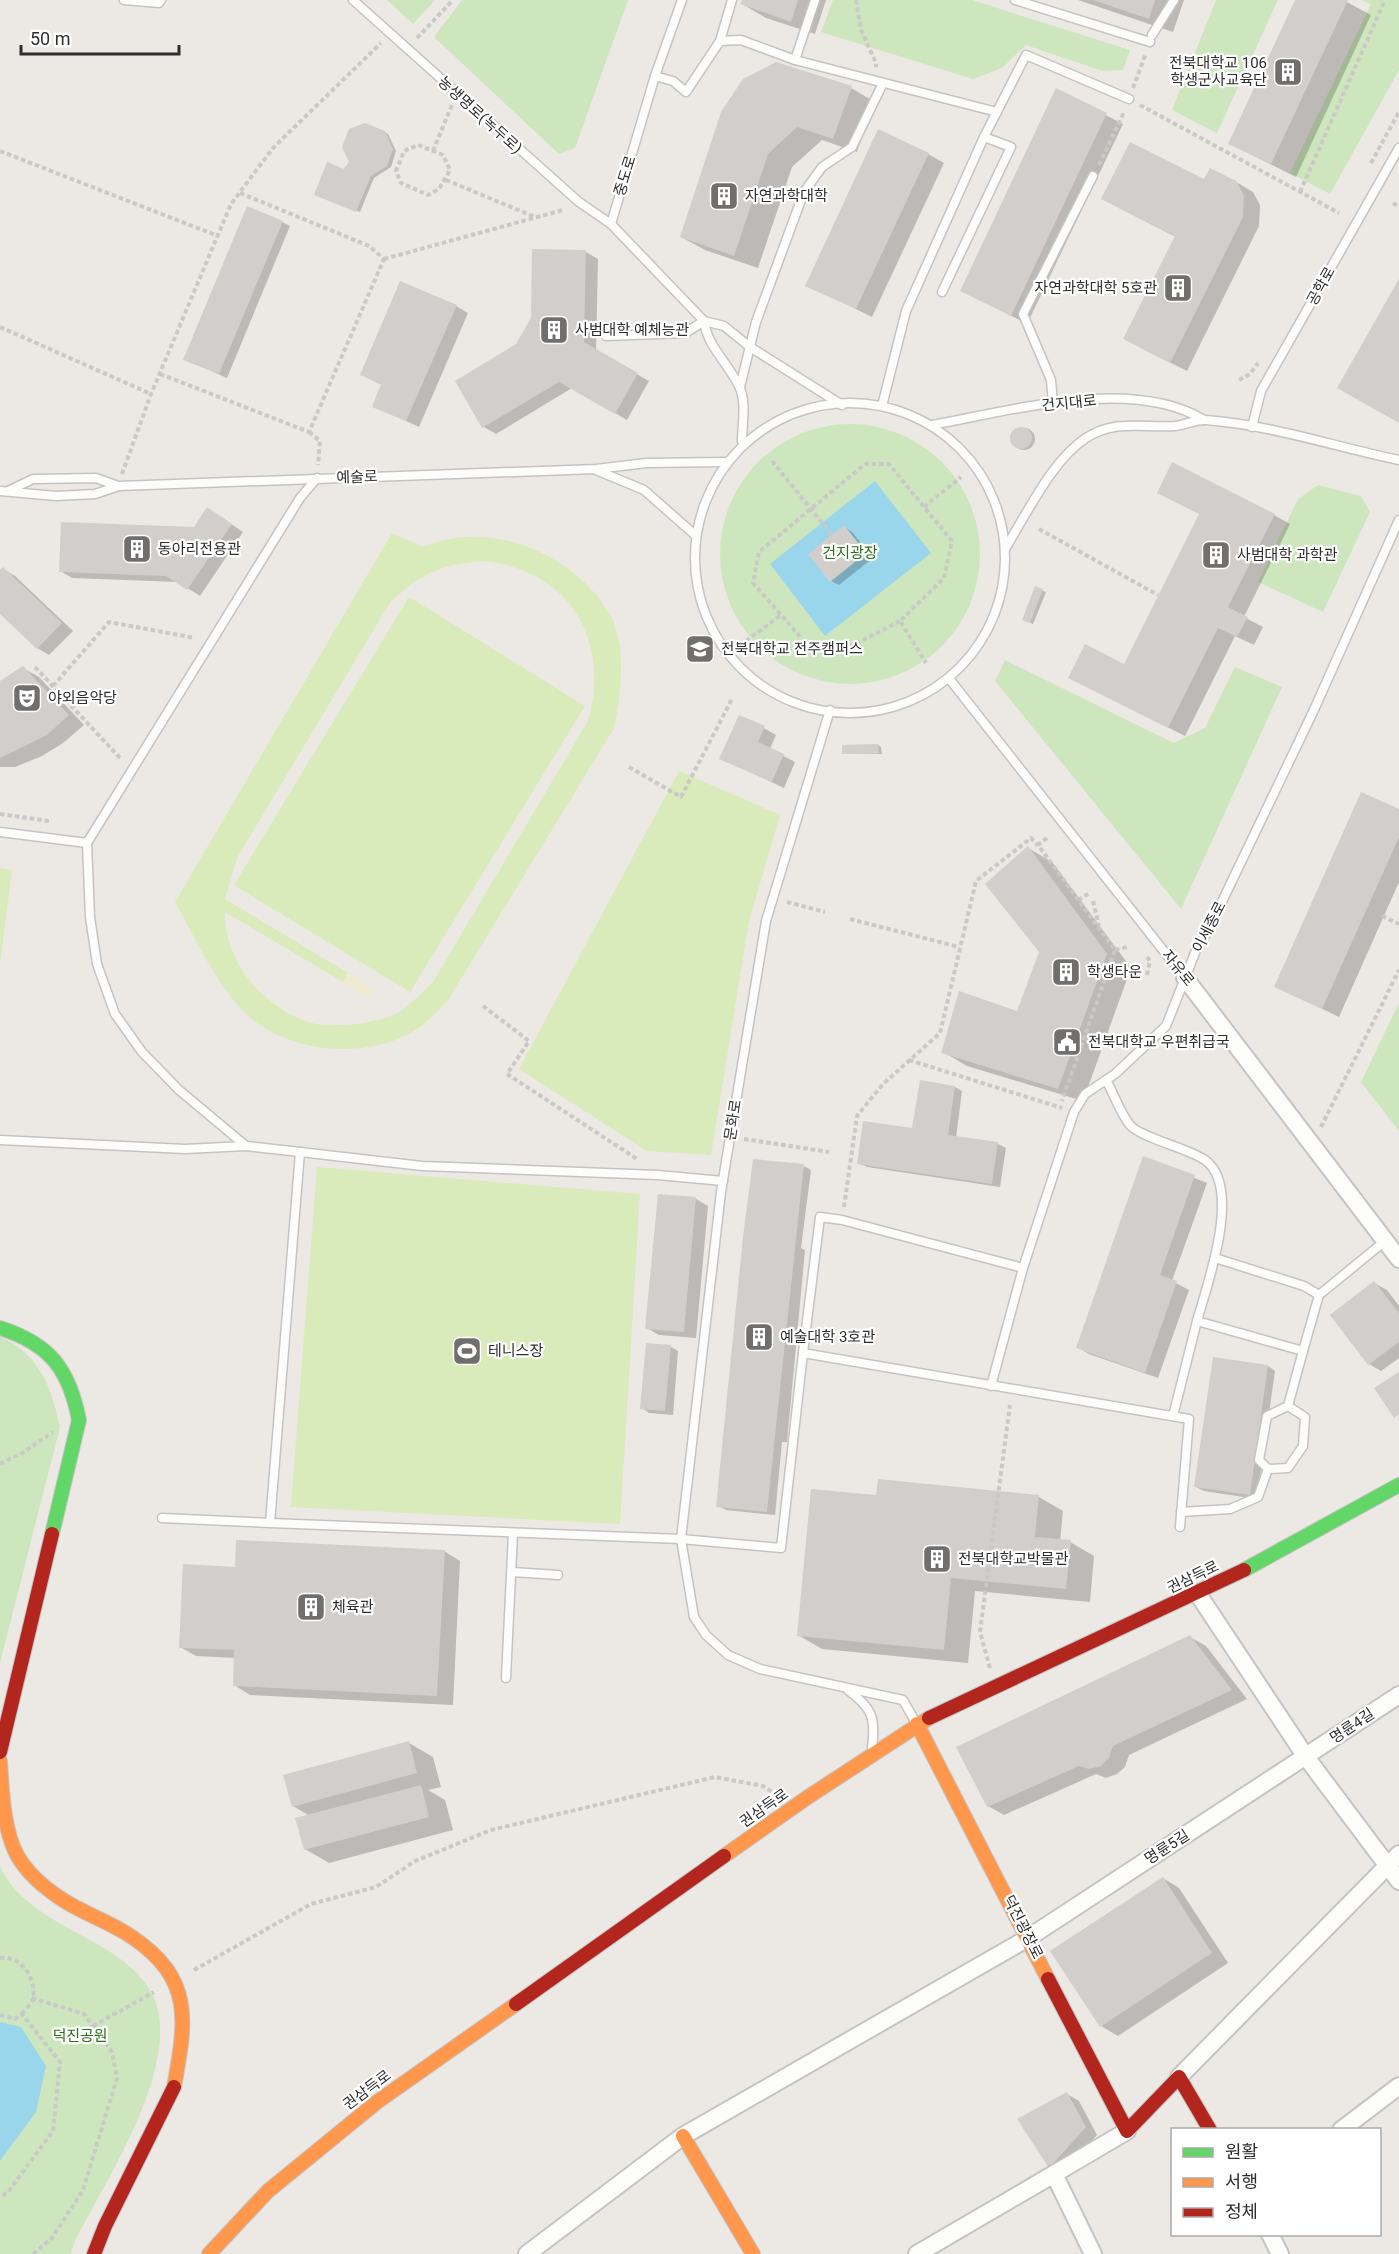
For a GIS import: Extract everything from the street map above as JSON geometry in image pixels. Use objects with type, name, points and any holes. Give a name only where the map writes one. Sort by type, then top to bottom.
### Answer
[{"type":"street","name":"자유로","points":[[1185,978],[1399,1259]]},
{"type":"street","points":[[0,1328],[37,1343],[62,1366],[75,1393],[79,1420],[0,1752]]},
{"type":"street","name":"권삼득로","points":[[209,2254],[268,2191],[376,2102],[808,1797],[917,1724],[1198,1594],[1315,1533],[1399,1485]]},
{"type":"street","points":[[1198,1594],[1306,1757],[1393,1859],[1399,1881]]},
{"type":"street","name":"명륜4길","points":[[1306,1757],[1399,1695]]},
{"type":"street","name":"덕진광장로","points":[[917,1724],[1127,2131]]},
{"type":"street","name":"명륜5길","points":[[527,2254],[683,2136],[1028,1938],[1306,1757]]},
{"type":"street","points":[[0,1761],[3,1808],[17,1855],[45,1888],[78,1910],[132,1937],[173,1975],[182,2004],[181,2047],[173,2091],[105,2226],[94,2254]]},
{"type":"street","points":[[917,2254],[1127,2131],[1393,1859]]},
{"type":"street","points":[[1179,2077],[1209,2128]]},
{"type":"street","points":[[1344,2128],[1399,2086]]},
{"type":"street","points":[[683,2136],[753,2254]]},
{"type":"street","points":[[1054,2174],[1093,2254]]},
{"type":"street","points":[[1271,2236],[1280,2254]]},
{"type":"lane","points":[[124,0],[171,0]]},
{"type":"lane","name":"농생명로(녹두로)","points":[[353,0],[579,202],[610,224]]},
{"type":"lane","name":"중도로","points":[[610,224],[655,76],[682,0]]},
{"type":"lane","points":[[655,76],[673,81],[686,92],[720,41],[732,0]]},
{"type":"lane","points":[[795,60],[815,0]]},
{"type":"lane","points":[[1014,0],[1151,38],[1174,0]]},
{"type":"lane","points":[[720,41],[741,40],[795,60],[997,112]]},
{"type":"lane","points":[[882,406],[906,311],[984,137],[1026,55],[1129,99]]},
{"type":"lane","points":[[740,387],[756,322],[804,192],[822,167],[852,147],[878,82]]},
{"type":"lane","points":[[942,292],[1011,147],[984,137]]},
{"type":"lane","name":"공학로","points":[[1252,427],[1261,391],[1399,148]]},
{"type":"lane","points":[[1053,403],[1051,380],[1023,314],[1093,176]]},
{"type":"lane","points":[[610,224],[704,321],[724,326],[750,347],[842,405]]},
{"type":"lane","points":[[606,336],[685,333],[704,321]]},
{"type":"lane","points":[[704,321],[706,334],[740,387],[743,402],[742,441]]},
{"type":"lane","name":"건지대로","points":[[932,425],[1082,399],[1128,400],[1185,408],[1204,420]]},
{"type":"lane","points":[[842,405],[882,406],[932,425],[968,452],[989,490],[1005,549],[1001,586],[985,632],[951,681],[908,699],[863,711],[830,710],[794,701],[754,683],[735,665],[715,635],[704,611],[698,582],[695,535],[724,462],[742,441],[779,421],[811,409],[842,405]]},
{"type":"lane","name":"건지대로","points":[[1005,549],[1062,460],[1086,438],[1110,428],[1133,424],[1175,426],[1204,420],[1252,427],[1399,460]]},
{"type":"lane","name":"예술로","points":[[4,491],[56,496],[94,494],[119,486],[596,469],[646,463],[724,462]]},
{"type":"lane","points":[[596,469],[644,490],[695,535]]},
{"type":"lane","name":"예술로","points":[[4,491],[33,479],[96,478],[119,486]]},
{"type":"lane","points":[[246,1146],[179,1090],[142,1052],[115,1014],[98,964],[90,916],[87,843],[300,498],[317,478]]},
{"type":"lane","name":"이세종로","points":[[991,1386],[1023,1268],[1074,1112],[1085,1094],[1106,1080],[1166,1026],[1197,948],[1207,933],[1313,712],[1399,520]]},
{"type":"lane","name":"자유로","points":[[951,681],[1185,978]]},
{"type":"lane","name":"문화로","points":[[830,710],[766,921],[723,1180],[681,1539],[694,1617],[706,1635],[728,1656],[760,1669],[903,1700],[917,1724]]},
{"type":"lane","points":[[0,832],[87,843]]},
{"type":"lane","points":[[1106,1080],[1131,1126],[1205,1160],[1217,1173],[1223,1218],[1215,1258],[1173,1416]]},
{"type":"lane","points":[[0,1140],[185,1149],[246,1146],[422,1166],[723,1180]]},
{"type":"lane","points":[[270,1523],[300,1152]]},
{"type":"lane","points":[[162,1518],[681,1539],[781,1548],[820,1216],[1023,1268]]},
{"type":"lane","points":[[1288,1406],[1305,1417],[1303,1446],[1287,1468],[1268,1469],[1259,1460],[1267,1416],[1288,1406],[1319,1295],[1385,1241]]},
{"type":"lane","points":[[1215,1258],[1304,1286],[1319,1295]]},
{"type":"lane","points":[[1197,1321],[1304,1351]]},
{"type":"lane","points":[[803,1353],[1189,1419],[1180,1527]]},
{"type":"lane","points":[[1182,1512],[1230,1509],[1258,1497],[1268,1469]]},
{"type":"lane","points":[[506,1678],[513,1533]]},
{"type":"lane","points":[[512,1572],[558,1575]]},
{"type":"lane","points":[[846,1688],[867,1705],[874,1721],[872,1747],[858,1765]]},
{"type":"path","points":[[417,38],[453,0]]},
{"type":"path","points":[[856,0],[861,30],[876,63],[878,82]]},
{"type":"path","points":[[1300,192],[1385,0]]},
{"type":"path","points":[[119,486],[125,463],[151,394],[231,204],[273,148],[389,34]]},
{"type":"path","points":[[1093,176],[1110,144],[1129,99],[1340,214],[1347,206]]},
{"type":"path","points":[[434,152],[452,105]]},
{"type":"path","points":[[1369,168],[1399,112]]},
{"type":"path","points":[[418,145],[443,155],[450,170],[446,180],[439,189],[429,195],[400,183],[396,171],[404,151],[418,145]]},
{"type":"path","points":[[0,151],[218,236]]},
{"type":"path","points":[[446,180],[536,218]]},
{"type":"path","points":[[240,193],[369,246],[384,259]]},
{"type":"path","points":[[1393,203],[1399,207]]},
{"type":"path","points":[[384,259],[563,210]]},
{"type":"path","points":[[309,432],[384,259]]},
{"type":"path","points":[[0,327],[151,394]]},
{"type":"path","points":[[1239,380],[1250,374],[1263,354]]},
{"type":"path","points":[[160,374],[309,432],[320,441],[317,478]]},
{"type":"path","points":[[772,460],[832,535]]},
{"type":"path","points":[[865,464],[889,464],[924,507],[952,541],[944,578],[900,621],[844,650],[811,649],[753,584],[759,552],[865,464]]},
{"type":"path","points":[[924,507],[961,477]]},
{"type":"path","points":[[1039,530],[1158,595]]},
{"type":"path","points":[[746,641],[781,615]]},
{"type":"path","points":[[900,621],[926,663]]},
{"type":"path","points":[[53,686],[109,622],[195,638]]},
{"type":"path","points":[[35,667],[120,758]]},
{"type":"path","points":[[629,767],[681,797],[732,699]]},
{"type":"path","points":[[0,814],[56,822]]},
{"type":"path","points":[[842,1220],[857,1116],[883,1084],[940,1033],[976,881],[1031,838],[1115,950]]},
{"type":"path","points":[[1038,845],[1047,838]]},
{"type":"path","points":[[1078,900],[1088,894]]},
{"type":"path","points":[[780,901],[825,912]]},
{"type":"path","points":[[1093,901],[1100,930]]},
{"type":"path","points":[[1382,916],[1399,924]]},
{"type":"path","points":[[850,919],[959,946]]},
{"type":"path","points":[[1115,950],[1127,947]]},
{"type":"path","points":[[1060,1107],[1115,950]]},
{"type":"path","points":[[1310,1145],[1328,1117],[1399,970]]},
{"type":"path","points":[[483,1006],[529,1041],[507,1074],[642,1163]]},
{"type":"path","points":[[909,1060],[1074,1112]]},
{"type":"path","points":[[743,1139],[829,1152]]},
{"type":"path","points":[[991,1671],[980,1632],[1010,1405]]},
{"type":"path","points":[[0,1464],[22,1453],[60,1427]]},
{"type":"path","points":[[191,1972],[311,1904],[376,1887],[415,1861],[491,1830],[715,1777],[763,1786],[784,1799]]},
{"type":"path","points":[[0,1958],[20,1963],[30,1975],[34,1987],[32,1998],[22,2014],[15,2019],[0,2015]]},
{"type":"path","points":[[93,2026],[154,1992]]},
{"type":"path","points":[[32,1998],[84,2014],[112,2052],[117,2078],[83,2190],[52,2238],[33,2254]]},
{"type":"path","points":[[0,2198],[8,2193],[53,2131],[60,2062],[22,2014]]},
{"type":"green space","points":[[387,0],[435,0],[413,24]]},
{"type":"green space","points":[[462,0],[628,0],[575,148],[559,154],[434,37]]},
{"type":"green space","points":[[833,0],[972,0],[1130,50],[1123,70],[1102,71],[1026,45],[1002,68],[973,79],[821,32]]},
{"type":"green space","points":[[1216,0],[1278,0],[1217,133],[1172,110]]},
{"type":"green space","points":[[1361,0],[1399,0],[1399,70],[1330,194],[1290,173],[1371,4]]},
{"type":"green space","name":"건지광장","points":[[850,424],[875,427],[900,434],[922,446],[942,462],[958,482],[970,504],[977,529],[980,554],[977,579],[970,604],[958,626],[942,646],[922,662],[900,674],[875,681],[850,684],[825,681],[800,674],[778,662],[758,646],[742,626],[730,604],[723,579],[720,554],[723,529],[730,504],[742,482],[758,462],[778,446],[800,434],[825,427]]},
{"type":"green space","points":[[1318,485],[1361,496],[1370,512],[1323,612],[1258,582],[1298,499]]},
{"type":"green space","points":[[392,533],[423,547],[448,539],[475,537],[502,539],[528,547],[553,559],[575,574],[595,593],[610,615],[619,640],[621,670],[614,728],[448,1000],[425,1023],[405,1036],[382,1044],[357,1048],[307,1045],[283,1037],[261,1026],[233,999],[206,959],[175,902]],"holes":[[[482,561],[512,567],[538,578],[560,593],[576,613],[588,637],[594,663],[594,691],[588,721],[433,982],[399,1012],[375,1021],[327,1025],[308,1022],[291,1014],[275,1005],[261,993],[239,964],[226,930],[225,912],[343,982],[348,973],[225,899],[237,858],[389,604],[410,585],[431,572],[443,568]]]},
{"type":"green space","points":[[409,597],[585,706],[410,992],[234,885]]},
{"type":"green space","points":[[1005,660],[1174,743],[1205,728],[1235,667],[1282,687],[1181,909],[995,681]]},
{"type":"green space","points":[[679,771],[780,815],[749,921],[711,1155],[647,1151],[519,1069]]},
{"type":"green space","points":[[0,868],[12,870],[0,964]]},
{"type":"green space","points":[[1399,1003],[1399,1131],[1361,1082]]},
{"type":"green space","name":"테니스장","points":[[317,1167],[640,1194],[620,1524],[291,1507]]},
{"type":"green space","points":[[0,1337],[25,1353],[42,1373],[48,1385],[60,1427],[0,1663]]},
{"type":"green space","name":"덕진공원","points":[[0,1866],[16,1890],[37,1909],[108,1950],[128,1965],[146,1984],[157,2006],[160,2033],[156,2064],[147,2095],[134,2128],[74,2243],[71,2254],[0,2254]]},
{"type":"sand","points":[[348,973],[375,990],[370,999],[343,982]]},
{"type":"water","points":[[875,481],[931,553],[825,636],[770,564]]},
{"type":"water","points":[[0,2022],[21,2027],[46,2066],[36,2112],[0,2161]]},
{"type":"building","points":[[742,0],[798,0],[791,22],[740,4]]},
{"type":"building","points":[[1093,0],[1155,0],[1149,19]]},
{"type":"building","name":"전북대학교 106 학생군사교육단","points":[[1295,0],[1348,0],[1271,164],[1228,144]]},
{"type":"building","name":"자연과학대학","points":[[776,62],[852,86],[833,139],[797,127],[768,154],[734,256],[680,237],[721,112],[743,79]]},
{"type":"building","points":[[1056,88],[1107,113],[1011,316],[960,291]]},
{"type":"building","points":[[365,123],[385,131],[393,149],[387,166],[371,176],[356,212],[314,195],[327,162],[344,169],[349,162],[342,147],[349,129]]},
{"type":"building","name":"자연과학대학","points":[[878,129],[929,153],[856,309],[805,286]]},
{"type":"building","name":"자연과학대학 5호관","points":[[1130,142],[1204,179],[1210,168],[1236,181],[1244,195],[1243,217],[1170,363],[1123,339],[1175,236],[1101,199]]},
{"type":"building","points":[[247,206],[283,221],[219,374],[183,360]]},
{"type":"building","name":"사범대학 예체능관","points":[[532,249],[586,250],[584,342],[638,373],[615,414],[559,382],[482,428],[455,381],[516,344],[531,318]]},
{"type":"building","points":[[1399,279],[1399,423],[1337,388]]},
{"type":"building","points":[[400,281],[457,305],[406,421],[372,407],[381,384],[360,375]]},
{"type":"building","points":[[1021,427],[1029,430],[1032,438],[1029,446],[1021,449],[1013,446],[1010,438],[1013,430]]},
{"type":"building","name":"사범대학 과학관","points":[[1172,462],[1275,514],[1228,607],[1248,617],[1237,637],[1218,628],[1168,728],[1068,678],[1085,644],[1124,664],[1199,514],[1157,493]]},
{"type":"building","name":"동아리전용관","points":[[207,507],[232,524],[187,590],[166,576],[59,572],[61,522],[194,527]]},
{"type":"building","points":[[844,525],[866,553],[830,582],[808,554]]},
{"type":"building","name":"야외음악당","points":[[3,567],[62,623],[37,649],[0,614],[0,570]]},
{"type":"building","points":[[1035,586],[1043,589],[1030,623],[1022,620]]},
{"type":"building","name":"야외음악당","points":[[23,666],[69,715],[47,735],[0,758],[0,681]]},
{"type":"building","points":[[739,715],[765,726],[758,742],[784,754],[772,782],[719,759]]},
{"type":"building","points":[[878,744],[879,753],[842,754],[842,745]]},
{"type":"building","points":[[1361,792],[1399,809],[1399,837],[1322,1009],[1274,987]]},
{"type":"building","name":"학생타운","points":[[1028,846],[1107,954],[1058,1089],[941,1053],[959,991],[1017,1011],[1039,952],[985,884]]},
{"type":"building","points":[[920,1080],[955,1086],[948,1135],[998,1142],[992,1184],[857,1164],[863,1121],[912,1128]]},
{"type":"building","points":[[1143,1156],[1195,1175],[1160,1275],[1177,1281],[1145,1373],[1076,1348]]},
{"type":"building","name":"예술대학 3호관","points":[[753,1159],[804,1164],[767,1512],[716,1507]]},
{"type":"building","points":[[658,1194],[696,1197],[684,1332],[645,1329]]},
{"type":"building","points":[[1374,1281],[1399,1313],[1399,1342],[1368,1365],[1330,1315]]},
{"type":"building","points":[[646,1343],[671,1345],[665,1411],[640,1409]]},
{"type":"building","points":[[1213,1357],[1268,1365],[1250,1495],[1194,1487]]},
{"type":"building","points":[[1399,1372],[1399,1414],[1394,1418],[1374,1388]]},
{"type":"building","name":"전북대학교박물관","points":[[878,1479],[1039,1495],[1035,1537],[1071,1540],[1066,1589],[951,1578],[944,1650],[797,1636],[811,1489],[876,1495]]},
{"type":"building","name":"체육관","points":[[236,1540],[445,1550],[437,1696],[233,1686],[234,1650],[179,1648],[183,1564],[235,1567]]},
{"type":"building","points":[[1190,1635],[1232,1690],[1113,1746],[1109,1758],[1101,1766],[1089,1769],[1079,1766],[987,1807],[956,1747]]},
{"type":"building","points":[[409,1741],[417,1773],[292,1807],[283,1775]]},
{"type":"building","points":[[421,1785],[429,1817],[304,1850],[295,1818]]},
{"type":"building","points":[[1163,1877],[1212,1953],[1100,2027],[1050,1951]]},
{"type":"building","points":[[1067,2092],[1086,2127],[1049,2168],[1017,2119]]},
{"type":"traffic: fast","points":[[0,1328],[17,1334],[44,1351],[63,1373],[75,1402],[79,1420],[52,1534]]},
{"type":"traffic: fast","points":[[1244,1570],[1399,1485]]},
{"type":"traffic: slow","points":[[724,1856],[808,1797],[929,1718]]},
{"type":"traffic: slow","points":[[917,1724],[1048,1979]]},
{"type":"traffic: slow","points":[[0,1761],[4,1809],[9,1833],[12,1845],[26,1868],[44,1886],[63,1900],[132,1937],[152,1953],[166,1969],[176,1986],[181,2003],[182,2022],[174,2087]]},
{"type":"traffic: slow","points":[[209,2254],[268,2191],[377,2102],[516,2004]]},
{"type":"traffic: slow","points":[[683,2136],[753,2254]]},
{"type":"traffic: jam","points":[[0,1752],[52,1534]]},
{"type":"traffic: jam","points":[[929,1718],[1244,1570]]},
{"type":"traffic: jam","points":[[516,2004],[724,1856]]},
{"type":"traffic: jam","points":[[1048,1979],[1127,2131],[1179,2077],[1209,2128]]},
{"type":"traffic: jam","points":[[94,2254],[105,2226],[174,2087]]},
{"type":"place","name":"전북대학교 106 학생군사교육단","points":[[1288,72]]},
{"type":"place","name":"자연과학대학","points":[[724,196]]},
{"type":"place","name":"자연과학대학 5호관","points":[[1178,288]]},
{"type":"place","name":"사범대학 예체능관","points":[[554,330]]},
{"type":"place","name":"동아리전용관","points":[[137,549]]},
{"type":"place","name":"사범대학 과학관","points":[[1216,555]]},
{"type":"place","name":"전북대학교 전주캠퍼스","points":[[700,649]]},
{"type":"place","name":"야외음악당","points":[[27,698]]},
{"type":"place","name":"학생타운","points":[[1066,972]]},
{"type":"place","name":"전북대학교 우편취급국","points":[[1067,1042]]},
{"type":"place","name":"예술대학 3호관","points":[[759,1337]]},
{"type":"place","name":"테니스장","points":[[467,1351]]},
{"type":"place","name":"전북대학교박물관","points":[[937,1559]]},
{"type":"place","name":"체육관","points":[[311,1607]]}]
